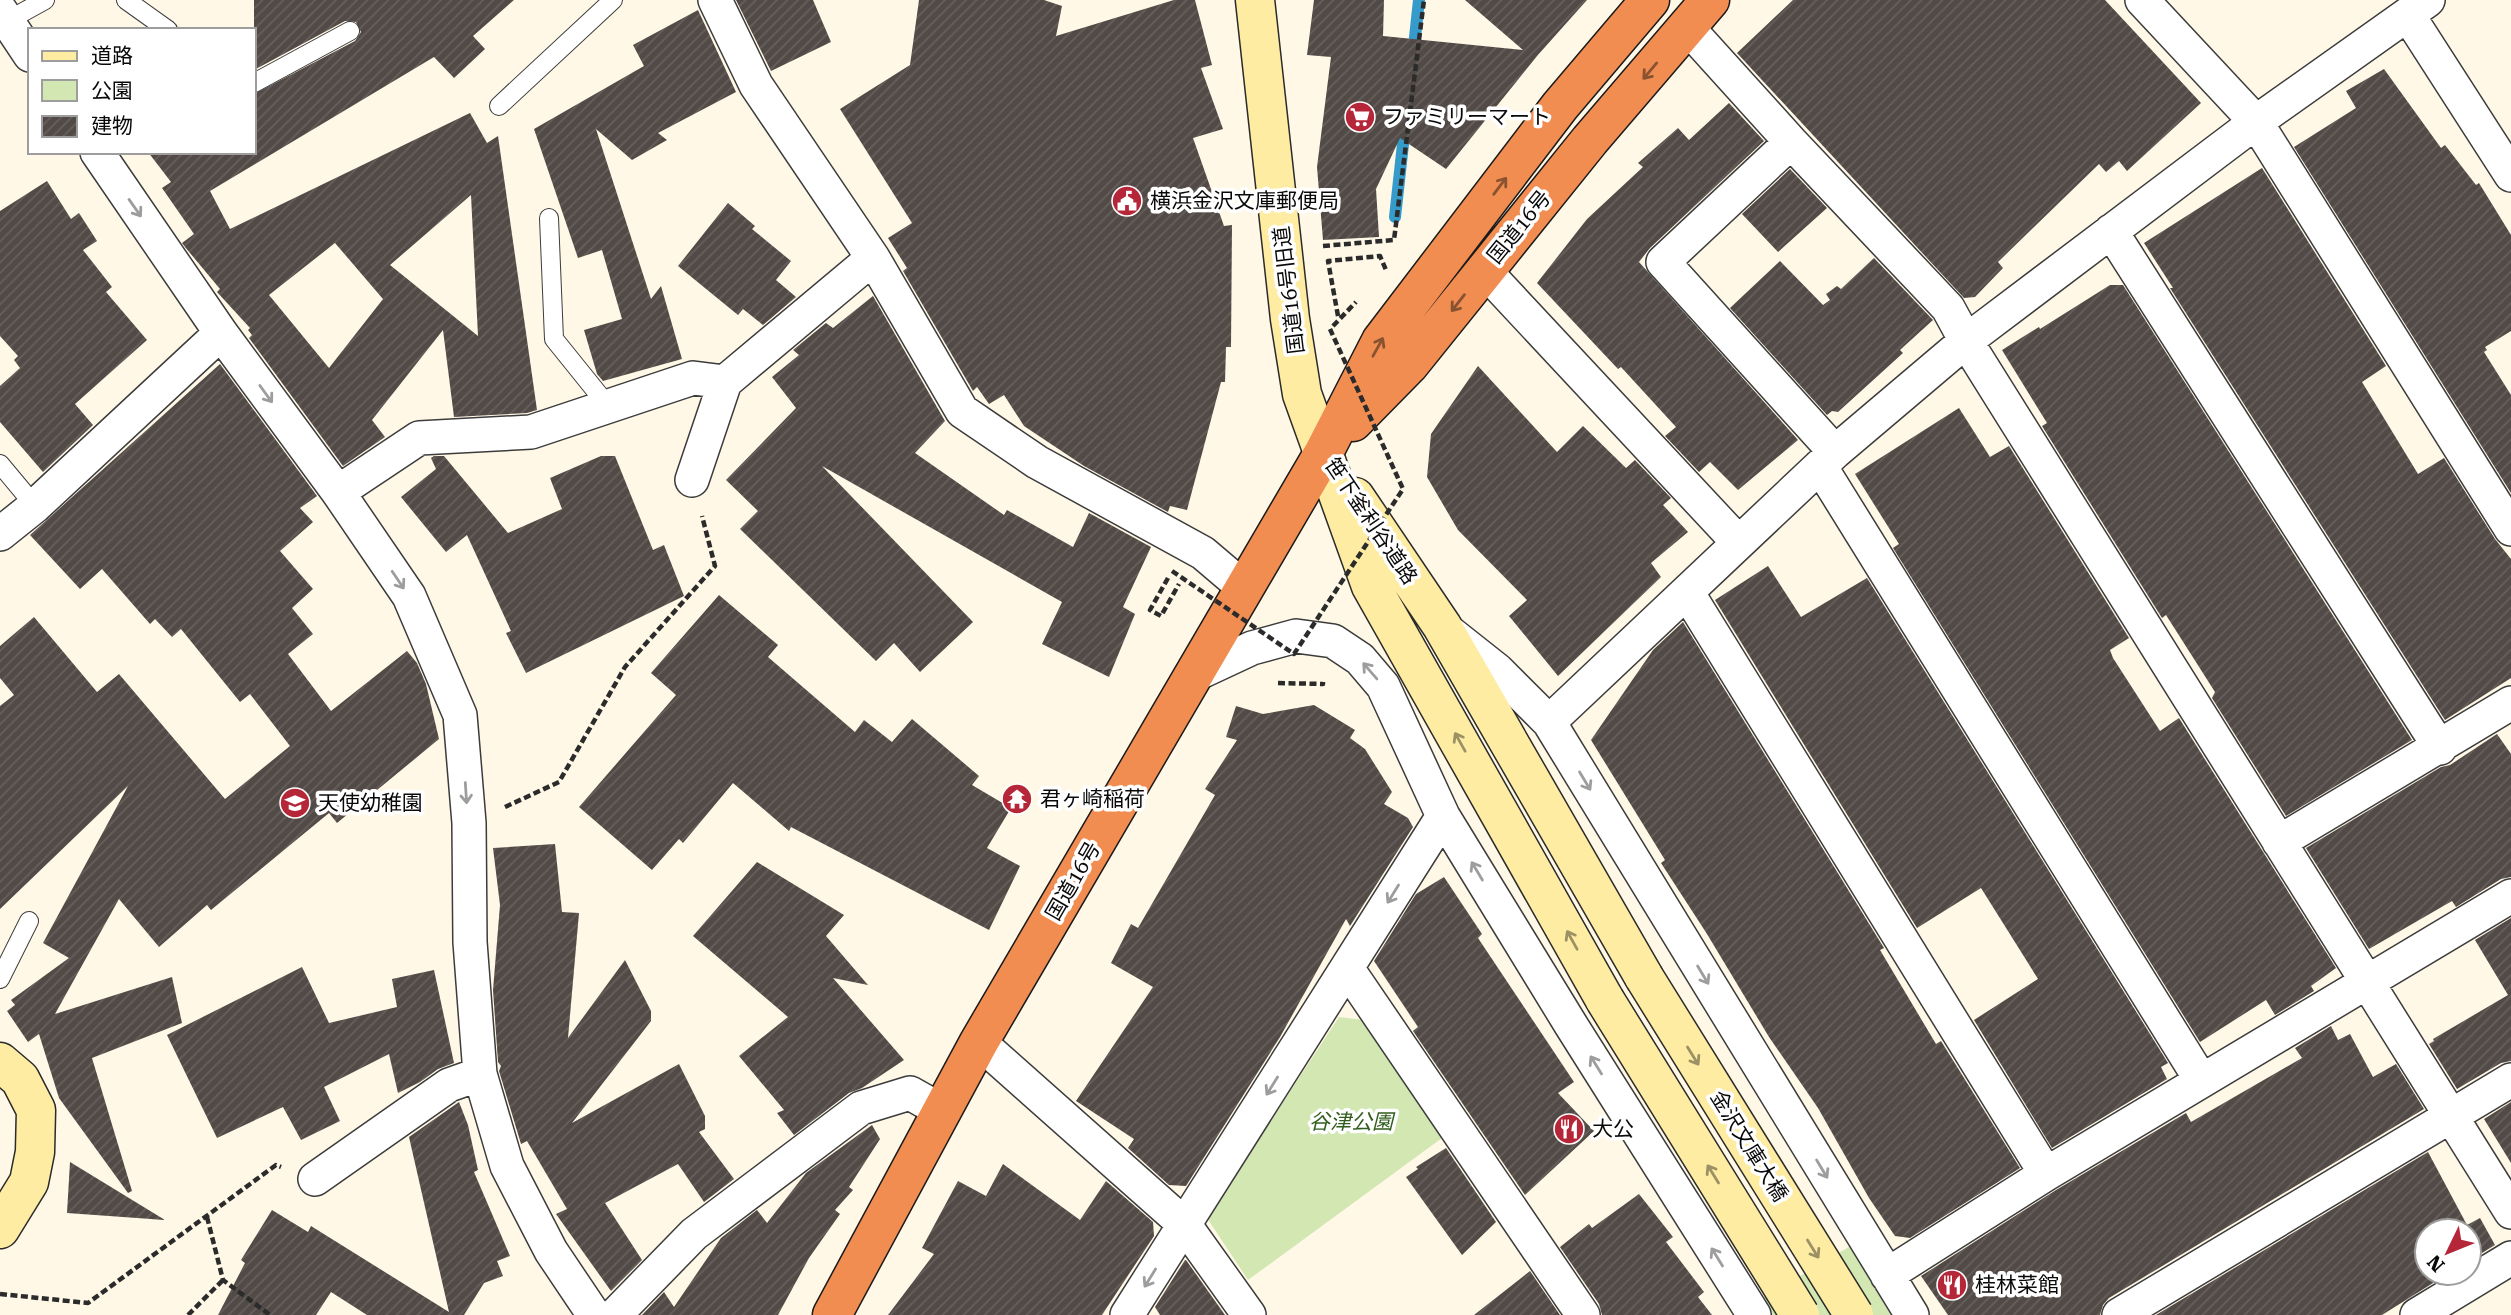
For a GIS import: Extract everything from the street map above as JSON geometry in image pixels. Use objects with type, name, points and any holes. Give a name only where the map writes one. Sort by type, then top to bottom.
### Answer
[{"type":"highway","name":"国道16号","points":[[832,1315],[979,1042],[1324,452],[1381,341],[1560,106],[1650,0]]},
{"type":"highway","name":"国道16号","points":[[1324,452],[1409,365],[1484,270],[1699,13]]},
{"type":"street","points":[[715,0],[756,85],[873,258],[962,411],[1037,461],[1203,553],[1243,587]]},
{"type":"street","name":"国道16号旧道","points":[[1255,0],[1290,319],[1302,394],[1324,452]]},
{"type":"street","points":[[2142,0],[2256,122],[2511,529]]},
{"type":"street","points":[[1549,722],[1828,459],[1966,341],[2256,122],[2418,7],[2511,175]]},
{"type":"street","points":[[1699,13],[1791,142],[1948,309],[2511,1212]]},
{"type":"street","points":[[1791,142],[1663,262],[1828,459],[2201,1080]]},
{"type":"street","points":[[98,154],[221,333],[338,492],[409,597],[460,715],[468,823],[470,942],[480,1074],[508,1166],[551,1251],[594,1315]]},
{"type":"street","points":[[2111,231],[2440,748]]},
{"type":"street","points":[[692,480],[725,382],[873,258]]},
{"type":"street","points":[[1484,270],[1738,542]]},
{"type":"street","points":[[0,534],[35,506],[221,333]]},
{"type":"street","points":[[338,492],[419,438],[531,432],[693,378],[725,382]]},
{"type":"street","name":"笹下釜利谷道路","points":[[1324,452],[1442,626],[1644,977]]},
{"type":"street","name":"笹下釜利谷道路","points":[[1324,452],[1371,586],[1605,1000],[1801,1315]]},
{"type":"street","points":[[1687,592],[2046,1174]]},
{"type":"street","points":[[1442,626],[1497,670],[1549,722],[1912,1315]]},
{"type":"street","points":[[1192,676],[1252,648],[1296,636],[1333,641],[1360,659],[1383,686],[1443,816],[1571,1026],[1754,1315]]},
{"type":"street","points":[[2279,842],[2440,748],[2511,703]]},
{"type":"street","points":[[1127,1315],[1443,816]]},
{"type":"street","points":[[1887,1275],[2046,1174],[2511,896]]},
{"type":"street","points":[[1347,968],[1583,1315]]},
{"type":"street","name":"金沢文庫大橋","points":[[1644,977],[1854,1315]]},
{"type":"street","points":[[979,1042],[1184,1224],[1249,1315]]},
{"type":"street","points":[[0,1062],[20,1079],[36,1110],[35,1152],[29,1182],[0,1229]]},
{"type":"street","points":[[315,1179],[449,1086],[480,1074]]},
{"type":"street","points":[[2119,1315],[2511,1080]]},
{"type":"street","points":[[615,1315],[694,1234],[861,1108],[910,1093],[942,1111]]},
{"type":"street","points":[[2417,1315],[2511,1258]]},
{"type":"lane","points":[[11,35],[45,0]]},
{"type":"lane","points":[[126,0],[165,28]]},
{"type":"lane","points":[[499,106],[613,0]]},
{"type":"lane","points":[[256,82],[350,31]]},
{"type":"lane","points":[[549,218],[554,339],[608,406]]},
{"type":"lane","points":[[0,464],[35,506]]},
{"type":"lane","points":[[0,979],[29,921]]},
{"type":"path","points":[[1283,250],[1394,240],[1424,0]]},
{"type":"path","points":[[1338,316],[1328,261],[1380,256],[1386,269],[1377,279]]},
{"type":"path","points":[[1187,569],[1181,580],[1174,592],[1168,604],[1161,616],[1150,610],[1172,571],[1183,578],[1194,586],[1205,593],[1283,647],[1294,654],[1403,489],[1330,329],[1358,299]]},
{"type":"path","points":[[468,823],[559,782],[625,667],[715,566],[692,480]]},
{"type":"path","points":[[0,1294],[89,1303],[276,1165],[315,1179]]},
{"type":"path","points":[[207,1217],[223,1280],[271,1315]]},
{"type":"path","points":[[188,1315],[223,1280]]},
{"type":"green space","name":"谷津公園","points":[[1339,1017],[1364,1020],[1442,1138],[1248,1280],[1207,1218]]},
{"type":"green space","points":[[1854,1244],[1897,1315],[1764,1315],[1756,1302]]},
{"type":"building","points":[[254,0],[514,0],[473,36],[485,49],[454,78],[434,57],[210,191],[230,229],[470,113],[487,143],[498,136],[537,410],[527,413],[454,417],[443,330],[372,420],[385,437],[343,466],[249,338],[252,335],[248,330],[250,328],[217,292],[220,289],[182,243],[194,234],[162,188],[171,182],[150,154],[256,154],[256,93],[355,41],[361,32],[356,22],[345,21],[256,69]],"holes":[[[471,195],[478,336],[390,265]],[[335,243],[383,299],[329,368],[269,295]]]},
{"type":"building","points":[[736,0],[813,0],[831,42],[771,71]]},
{"type":"building","points":[[919,0],[1044,0],[1062,6],[1056,36],[1174,0],[1195,0],[1212,65],[1201,68],[1223,129],[1193,138],[1224,226],[1232,225],[1231,347],[1226,347],[1225,382],[1221,382],[1187,510],[1170,506],[1168,512],[1084,466],[1024,426],[1004,395],[989,404],[977,387],[973,391],[903,271],[907,268],[888,238],[912,223],[840,109],[910,65]]},
{"type":"building","points":[[1314,0],[1384,0],[1383,36],[1523,50],[1465,0],[1587,0],[1537,56],[1446,169],[1400,138],[1376,189],[1379,237],[1323,240],[1317,167],[1331,57],[1307,55]]},
{"type":"building","points":[[1793,0],[2105,0],[2201,103],[2127,171],[2119,161],[2106,172],[2099,164],[1998,262],[2003,268],[1975,297],[1964,298],[1737,53]]},
{"type":"building","points":[[698,10],[736,92],[658,133],[667,140],[632,160],[596,129],[651,299],[661,286],[682,359],[603,381],[597,374],[584,330],[622,319],[602,250],[578,258],[534,129],[644,66],[633,45]]},
{"type":"building","points":[[2384,69],[2441,148],[2445,145],[2476,185],[2479,183],[2511,235],[2511,331],[2485,347],[2487,350],[2484,352],[2511,395],[2511,493],[2294,147],[2356,108],[2346,91]]},
{"type":"building","points":[[1729,103],[1764,141],[1650,248],[1639,262],[1798,440],[1738,490],[1710,462],[1699,472],[1665,436],[1676,427],[1537,283],[1587,219],[1643,167],[1638,163],[1678,128],[1689,140]]},
{"type":"building","points":[[2262,168],[2386,366],[2362,382],[2418,474],[2444,458],[2495,539],[2511,559],[2511,678],[2445,720],[2144,243]]},
{"type":"building","points":[[1790,169],[1827,208],[1778,252],[1742,214]]},
{"type":"building","points":[[47,181],[71,219],[79,213],[97,241],[83,250],[112,287],[106,292],[147,340],[75,404],[93,425],[43,472],[0,422],[0,386],[20,368],[14,360],[18,356],[0,336],[0,211]]},
{"type":"building","points":[[728,203],[755,226],[752,229],[791,261],[776,280],[796,297],[763,325],[743,309],[738,315],[678,266]]},
{"type":"building","points":[[1874,258],[1933,320],[1900,350],[1903,353],[1838,412],[1832,411],[1827,415],[1730,308],[1780,261],[1823,305],[1830,300],[1826,294],[1837,286],[1841,289]]},
{"type":"building","points":[[2110,285],[2123,285],[2412,740],[2286,816],[2212,698],[2215,692],[2166,615],[2162,618],[2042,426],[2047,423],[2002,350]]},
{"type":"building","points":[[873,296],[945,421],[915,453],[1004,515],[1007,510],[1073,547],[1089,513],[1151,547],[1123,607],[1135,614],[1109,677],[1042,644],[1062,602],[822,466],[973,622],[920,672],[894,643],[876,661],[740,529],[758,511],[726,480],[796,408],[772,377],[799,355],[793,350],[826,323],[833,328]]},
{"type":"building","points":[[220,364],[317,496],[300,508],[313,522],[280,551],[313,589],[292,608],[313,634],[288,654],[331,711],[407,651],[417,663],[426,684],[439,739],[337,823],[329,813],[211,910],[207,905],[159,947],[119,899],[55,1014],[172,977],[182,1023],[92,1058],[132,1191],[128,1193],[59,1098],[39,1034],[28,1042],[7,1011],[15,1005],[11,1000],[69,958],[43,943],[128,786],[0,909],[0,706],[14,695],[0,678],[0,646],[34,617],[97,692],[119,674],[225,799],[290,746],[250,694],[240,702],[181,629],[172,637],[155,619],[150,624],[102,569],[80,589],[30,535]]},
{"type":"building","points":[[1478,366],[1557,452],[1583,426],[1626,468],[1635,460],[1671,498],[1663,505],[1688,532],[1651,563],[1661,577],[1558,676],[1509,616],[1527,600],[1458,530],[1427,477],[1431,434]]},
{"type":"building","points":[[1959,408],[1990,457],[2009,446],[2129,638],[2110,650],[2113,658],[2160,731],[2179,718],[2336,968],[2311,986],[2314,991],[2275,1015],[2266,1000],[2200,1042],[1893,548],[1899,544],[1855,474]]},
{"type":"building","points":[[444,456],[508,533],[562,509],[550,478],[601,456],[615,456],[653,550],[664,545],[684,596],[526,673],[506,633],[511,631],[467,535],[446,552],[401,497],[436,469],[431,458]]},
{"type":"building","points":[[1768,566],[1801,617],[1867,578],[2168,1063],[2161,1067],[2167,1079],[2052,1148],[1974,1020],[2038,979],[1981,888],[1917,928],[1715,600]]},
{"type":"building","points":[[719,595],[778,645],[768,657],[855,732],[864,720],[892,742],[912,719],[979,776],[972,785],[1011,808],[987,848],[1020,866],[989,930],[791,827],[789,831],[733,783],[683,843],[679,839],[652,870],[579,807],[676,695],[651,673]]},
{"type":"building","points":[[1683,622],[1884,948],[1880,950],[1936,1044],[1941,1041],[2020,1168],[1910,1238],[1895,1236],[1869,1198],[1818,1108],[1769,1037],[1661,863],[1665,860],[1591,740],[1653,650]]},
{"type":"building","points":[[1314,705],[1355,730],[1350,738],[1365,749],[1392,792],[1384,804],[1408,818],[1413,827],[1350,926],[1346,919],[1280,1037],[1186,1186],[1169,1185],[1128,1148],[1134,1139],[1076,1101],[1153,987],[1111,963],[1131,924],[1138,928],[1215,795],[1205,789],[1237,740],[1226,737],[1236,706],[1263,714]]},
{"type":"building","points":[[2497,734],[2511,754],[2511,877],[2501,879],[2456,907],[2452,901],[2369,949],[2306,848],[2441,767],[2450,765]]},
{"type":"building","points":[[555,844],[562,912],[579,913],[568,1038],[625,960],[651,1011],[651,1021],[572,1123],[679,1064],[705,1116],[705,1129],[699,1132],[734,1179],[704,1202],[678,1164],[605,1203],[642,1260],[611,1291],[556,1214],[567,1209],[527,1141],[521,1144],[499,1071],[501,1066],[498,1062],[493,990],[500,905],[493,848]]},
{"type":"building","points":[[757,862],[844,915],[826,936],[868,985],[833,978],[904,1060],[862,1088],[849,1093],[794,1135],[777,1113],[784,1110],[739,1056],[788,1017],[693,936]]},
{"type":"building","points":[[1444,877],[1482,934],[1478,938],[1574,1082],[1558,1093],[1594,1131],[1525,1195],[1413,1031],[1418,1027],[1374,961],[1416,894]]},
{"type":"building","points":[[2511,918],[2511,1061],[2501,1063],[2457,1089],[2429,1044],[2433,1039],[2508,995],[2475,940]]},
{"type":"building","points":[[302,967],[329,1023],[397,1007],[392,979],[434,970],[454,1063],[438,1069],[398,1093],[389,1054],[324,1087],[340,1121],[301,1140],[283,1107],[217,1138],[167,1035]]},
{"type":"building","points":[[2331,1026],[2338,1040],[2350,1034],[2373,1077],[2396,1064],[2424,1109],[2109,1298],[2100,1315],[1948,1315],[1921,1276],[2056,1190],[2186,1113],[2191,1122],[2302,1058],[2295,1048]]},
{"type":"building","points":[[459,1102],[468,1125],[478,1170],[474,1172],[510,1256],[497,1261],[503,1276],[484,1283],[464,1315],[367,1315],[331,1292],[316,1315],[218,1315],[245,1263],[241,1260],[272,1210],[308,1232],[311,1226],[449,1312],[409,1137]]},
{"type":"building","points":[[2511,1102],[2511,1163],[2484,1119]]},
{"type":"building","points":[[872,1125],[880,1139],[849,1187],[853,1190],[835,1210],[840,1214],[809,1258],[778,1315],[642,1315],[664,1292],[674,1307],[721,1238],[757,1210],[767,1223],[806,1173]]},
{"type":"building","points":[[1446,1148],[1496,1222],[1462,1255],[1406,1177],[1418,1169],[1416,1167]]},
{"type":"building","points":[[2428,1152],[2463,1217],[2413,1217],[2413,1287],[2427,1287],[2382,1315],[2156,1315]]},
{"type":"building","points":[[70,1162],[165,1220],[67,1213]]},
{"type":"building","points":[[1003,1164],[1080,1220],[1106,1181],[1153,1222],[1154,1236],[1102,1315],[888,1315],[934,1254],[922,1248],[958,1181],[986,1196]]},
{"type":"building","points":[[1639,1194],[1673,1237],[1666,1242],[1704,1292],[1698,1297],[1712,1315],[1602,1315],[1599,1304],[1560,1247],[1589,1224],[1592,1228]]},
{"type":"building","points":[[2483,1223],[2495,1245],[2483,1252]]},
{"type":"building","points":[[1185,1260],[1225,1315],[1160,1315],[1155,1307]]},
{"type":"building","points":[[1530,1271],[1560,1315],[1474,1315]]},
{"type":"waterway","points":[[1413,56],[1419,0]]},
{"type":"waterway","points":[[1395,217],[1405,126]]},
{"type":"place","name":"ファミリーマート","points":[[1360,117]]},
{"type":"place","name":"横浜金沢文庫郵便局","points":[[1127,201]]},
{"type":"place","name":"君ヶ崎稲荷","points":[[1017,799]]},
{"type":"place","name":"天使幼稚園","points":[[295,803]]},
{"type":"place","name":"大公","points":[[1569,1129]]},
{"type":"place","name":"桂林菜館","points":[[1952,1285]]}]
